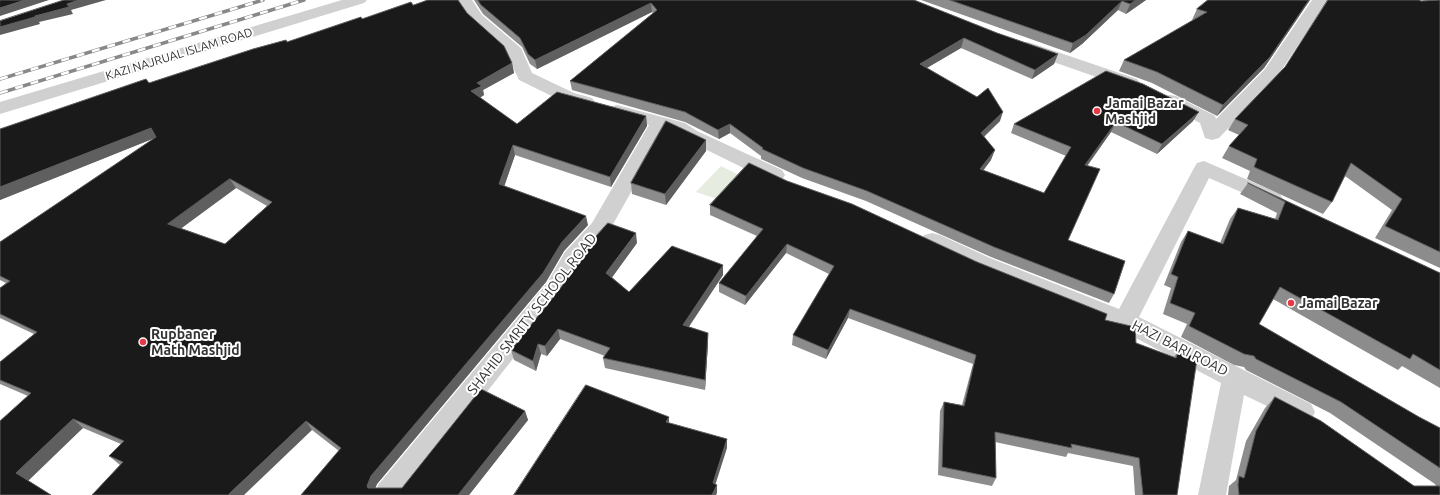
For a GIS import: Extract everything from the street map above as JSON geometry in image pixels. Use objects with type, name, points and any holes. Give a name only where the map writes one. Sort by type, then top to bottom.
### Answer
[{"type":"street","name":"KAZI NAJRUAL ISLAM ROAD","points":[[0,108],[359,0]]},
{"type":"street","points":[[464,0],[476,18],[515,52],[526,76],[568,97],[678,127],[690,135],[794,184]]},
{"type":"street","points":[[1212,134],[1271,73],[1320,0]]},
{"type":"street","points":[[913,232],[982,264],[1125,321],[1204,168],[1212,134],[1208,120],[1152,91],[1015,42]]},
{"type":"street","name":"SHAHID SMRITY SCHOOL ROAD","points":[[388,495],[555,289],[573,258],[600,228],[660,123]]},
{"type":"street","points":[[1204,168],[1288,207]]},
{"type":"street","name":"HAZI BARI ROAD","points":[[1125,321],[1235,376],[1320,422]]},
{"type":"street","name":"HAZI BARI ROAD","points":[[1212,495],[1235,376]]},
{"type":"shaded area","points":[[721,166],[743,177],[720,200],[696,192]]},
{"type":"building","points":[[0,0],[25,0],[0,8]]},
{"type":"building","points":[[64,0],[79,0],[67,4],[69,7],[0,27],[0,21]]},
{"type":"building","points":[[428,0],[458,0],[467,13],[504,46],[512,63],[477,83],[482,86],[471,91],[517,124],[557,92],[646,116],[610,177],[513,145],[499,184],[586,216],[562,242],[543,273],[371,476],[367,486],[368,488],[402,488],[481,389],[525,411],[458,495],[301,495],[341,448],[306,421],[228,495],[92,495],[123,462],[109,456],[124,441],[73,419],[16,473],[51,495],[0,495],[0,421],[31,393],[0,380],[0,362],[37,332],[0,314],[0,288],[10,281],[0,276],[0,242],[156,137],[151,128],[0,187],[0,129],[146,79],[149,83],[253,49],[286,40],[287,42],[361,17],[362,19],[411,2],[413,5]],"holes":[[[230,179],[272,202],[225,244],[168,224]]]},
{"type":"building","points":[[478,0],[914,0],[997,33],[1058,54],[1035,70],[964,38],[920,64],[977,97],[988,88],[1003,112],[981,133],[995,150],[980,169],[1044,193],[1071,147],[1014,124],[1106,71],[1143,84],[1199,112],[1162,144],[1116,122],[1085,165],[1100,169],[1068,240],[1125,261],[1114,294],[994,247],[867,191],[803,168],[762,149],[763,148],[730,124],[718,130],[685,112],[570,81],[657,10],[651,3],[535,60],[528,54],[520,38],[481,5]]},
{"type":"building","points":[[950,0],[1136,0],[1130,4],[1122,1],[1086,35],[1073,43]]},
{"type":"building","points":[[1208,0],[1309,0],[1270,57],[1223,105],[1157,72],[1124,60],[1207,12],[1197,9]]},
{"type":"building","points":[[1328,0],[1440,0],[1440,252],[1385,226],[1402,199],[1351,163],[1332,202],[1254,167],[1257,159],[1229,146],[1248,125],[1235,119],[1285,67]]},
{"type":"building","points":[[666,121],[706,140],[665,194],[631,183]]},
{"type":"building","points":[[749,163],[787,181],[852,204],[977,262],[1107,314],[1105,320],[1135,327],[1136,343],[1176,358],[1179,350],[1197,359],[1177,495],[1143,495],[1139,458],[1071,444],[1072,448],[995,432],[996,478],[942,467],[944,402],[964,406],[976,355],[850,309],[828,350],[793,335],[834,266],[787,244],[746,296],[719,283],[763,229],[710,205]]},
{"type":"building","name":"Jamai Bazar","points":[[1248,183],[1440,273],[1440,370],[1413,354],[1410,359],[1280,287],[1259,324],[1440,428],[1440,468],[1341,402],[1256,359],[1254,356],[1244,354],[1189,326],[1195,313],[1170,303],[1178,277],[1171,274],[1188,231],[1223,244],[1238,208],[1278,220],[1285,202]]},
{"type":"building","points":[[608,223],[636,233],[606,273],[629,292],[672,246],[723,265],[683,325],[708,333],[705,380],[603,358],[610,348],[558,329],[545,346],[538,344],[533,361],[511,350],[562,286],[580,254]]},
{"type":"building","points":[[586,385],[669,417],[666,422],[727,439],[713,483],[717,485],[712,495],[514,495]]},
{"type":"building","points":[[1275,397],[1321,421],[1414,486],[1440,486],[1440,495],[1239,495],[1239,476],[1244,478],[1256,431]]},
{"type":"railway","points":[[0,79],[263,0]]},
{"type":"railway","points":[[0,93],[304,0]]},
{"type":"place","name":"Jamai Bazar Mashjid","points":[[1097,111]]},
{"type":"place","name":"Jamai Bazar","points":[[1291,303]]},
{"type":"place","name":"Rupbaner Math Mashjid","points":[[143,342]]}]
